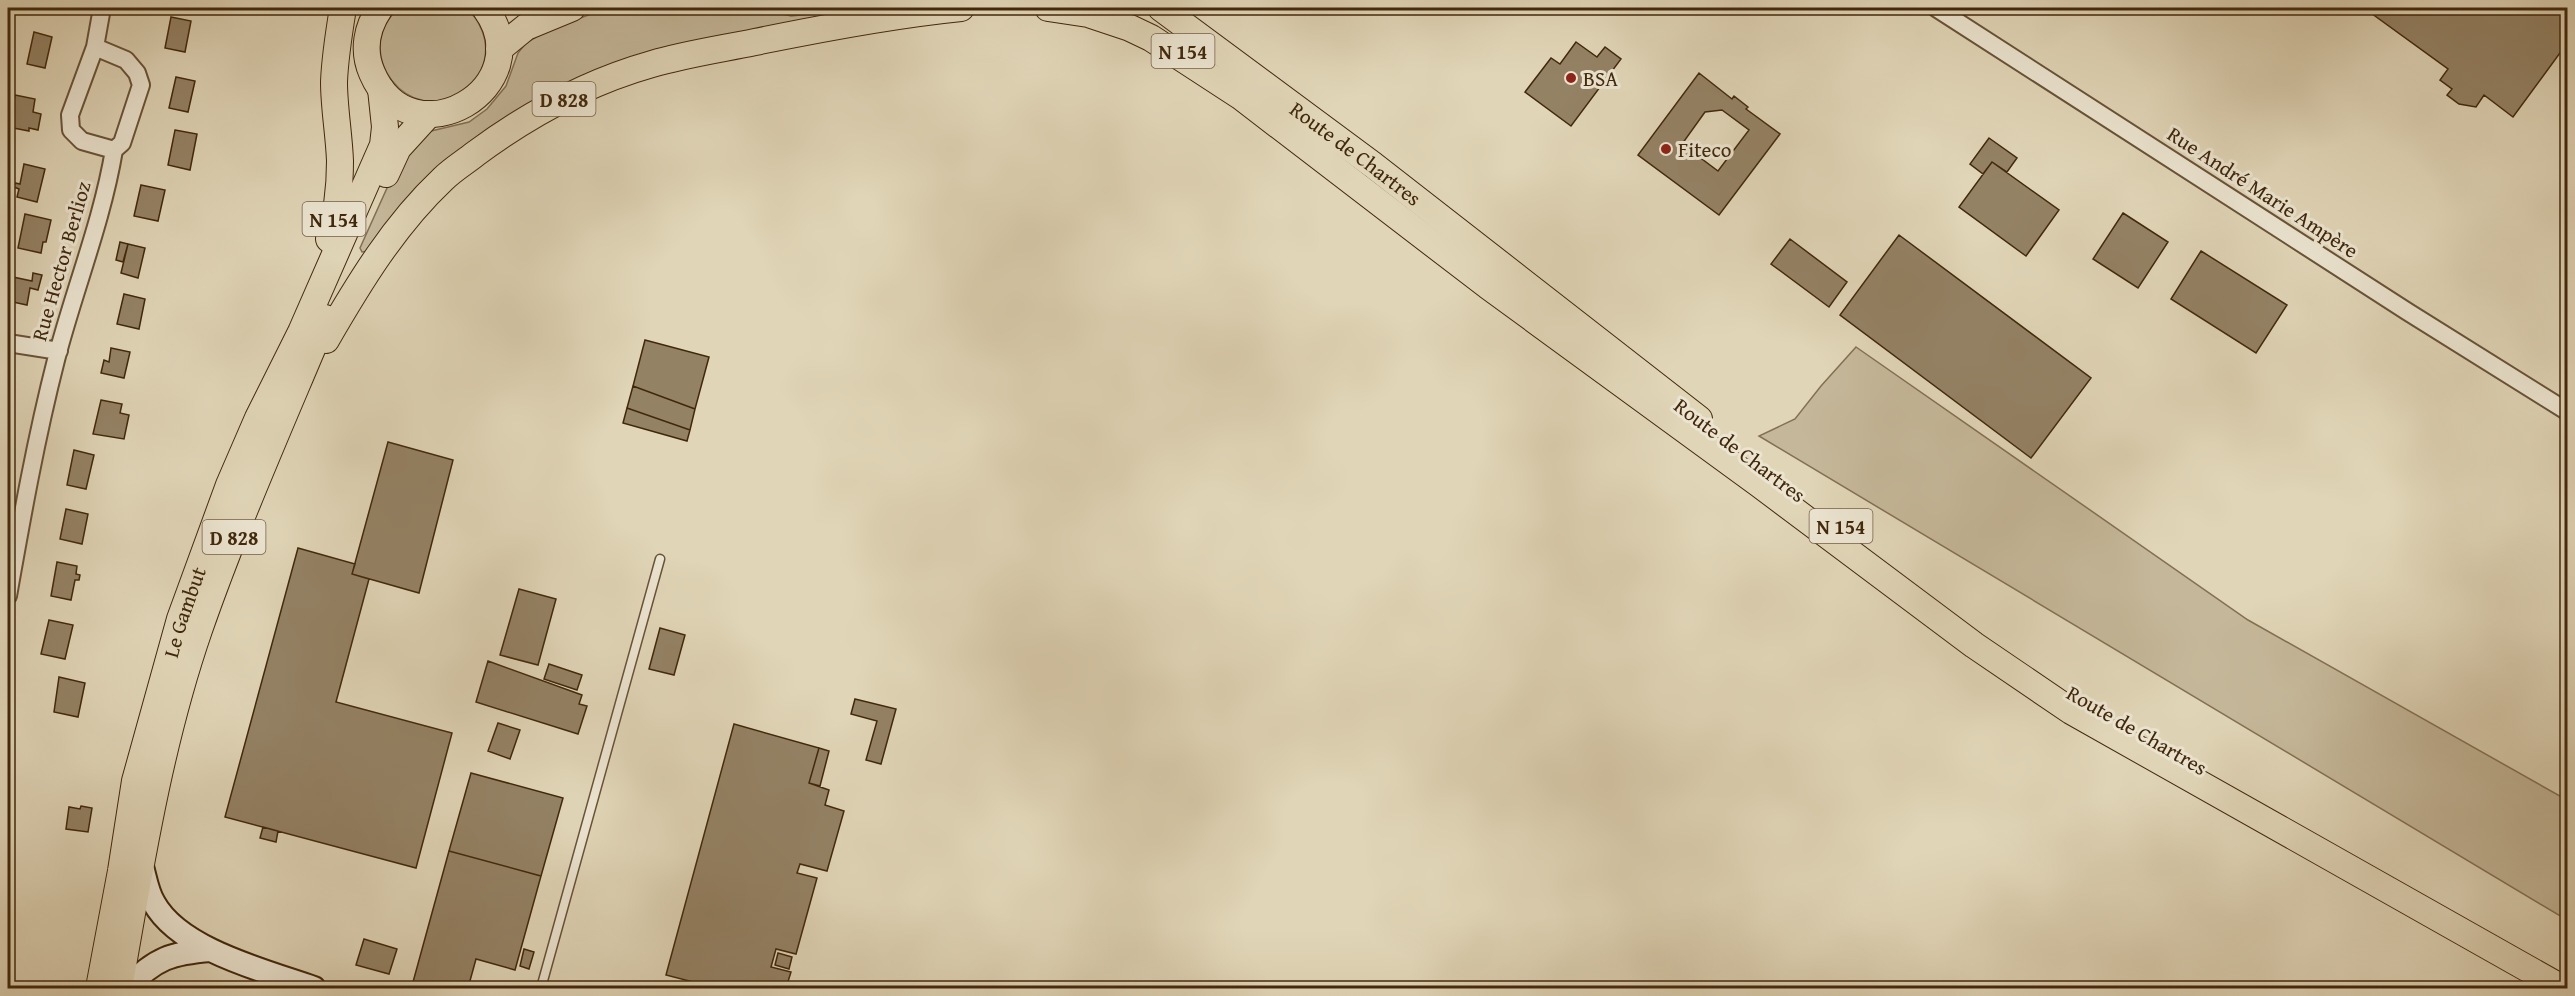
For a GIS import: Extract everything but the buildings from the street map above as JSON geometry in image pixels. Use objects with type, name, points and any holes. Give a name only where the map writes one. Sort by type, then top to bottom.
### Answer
[{"type":"main road","name":"N 154","points":[[258,418],[326,249],[337,206],[340,160],[334,84],[336,44],[343,8]]},
{"type":"main road","points":[[380,8],[370,25],[366,47],[370,69],[381,89],[403,108],[429,114],[460,108],[478,96],[491,80],[499,49],[494,22],[485,8]]},
{"type":"main road","points":[[499,49],[526,27],[572,8]]},
{"type":"main road","name":"D 828","points":[[293,395],[360,282],[404,221],[443,178],[503,133],[559,101],[606,79],[652,64],[695,53],[857,22],[961,8]]},
{"type":"main road","points":[[1048,8],[1088,14],[1130,28],[1151,38],[1239,96]]},
{"type":"main road","name":"N 154","points":[[1125,8],[1143,19],[1239,96],[1488,286],[2020,678],[2104,731],[2562,988]]},
{"type":"main road","name":"Route de Chartres","points":[[1161,8],[1373,165],[1618,357],[1830,518],[1963,618],[2059,685],[2568,974]]},
{"type":"main road","name":"Le Gambut","points":[[99,988],[135,781],[180,619],[229,485],[258,418],[301,332],[383,145],[386,127],[381,89]]},
{"type":"main road","name":"D 828","points":[[293,395],[394,154],[429,114]]},
{"type":"main road","name":"Le Gambut","points":[[119,988],[157,781],[199,631],[257,479],[293,395]]},
{"type":"street","points":[[102,8],[95,47],[70,115],[71,130],[82,141],[114,150]]},
{"type":"street","name":"Rue André Marie Ampère","points":[[1936,8],[2408,312],[2567,411]]},
{"type":"street","name":"Rue Hector Berlioz","points":[[8,596],[26,495],[59,351],[107,192],[114,150],[122,143],[141,85],[137,73],[126,60],[95,47]]},
{"type":"street","points":[[8,343],[59,351]]},
{"type":"street","points":[[141,863],[153,903],[177,931],[211,950],[314,988]]},
{"type":"street","points":[[127,988],[149,967],[166,958],[179,953],[211,950]]},
{"type":"lane","points":[[541,988],[660,559]]},
{"type":"shaded area","points":[[399,8],[466,8],[471,13],[482,30],[486,50],[480,72],[467,88],[443,100],[423,101],[406,93],[392,81],[383,64],[380,45],[385,26]]},
{"type":"shaded area","points":[[607,8],[757,8],[791,16],[822,13],[839,8],[917,8],[599,72],[369,251],[362,252],[360,248],[401,157],[427,132],[469,122],[487,109],[506,86],[518,53],[526,43],[548,30]]},
{"type":"shaded area","points":[[1856,347],[2248,620],[2567,800],[2567,920],[1759,436],[1795,419]]},
{"type":"place","name":"BSA","points":[[1571,78]]},
{"type":"place","name":"Fiteco","points":[[1666,149]]}]
